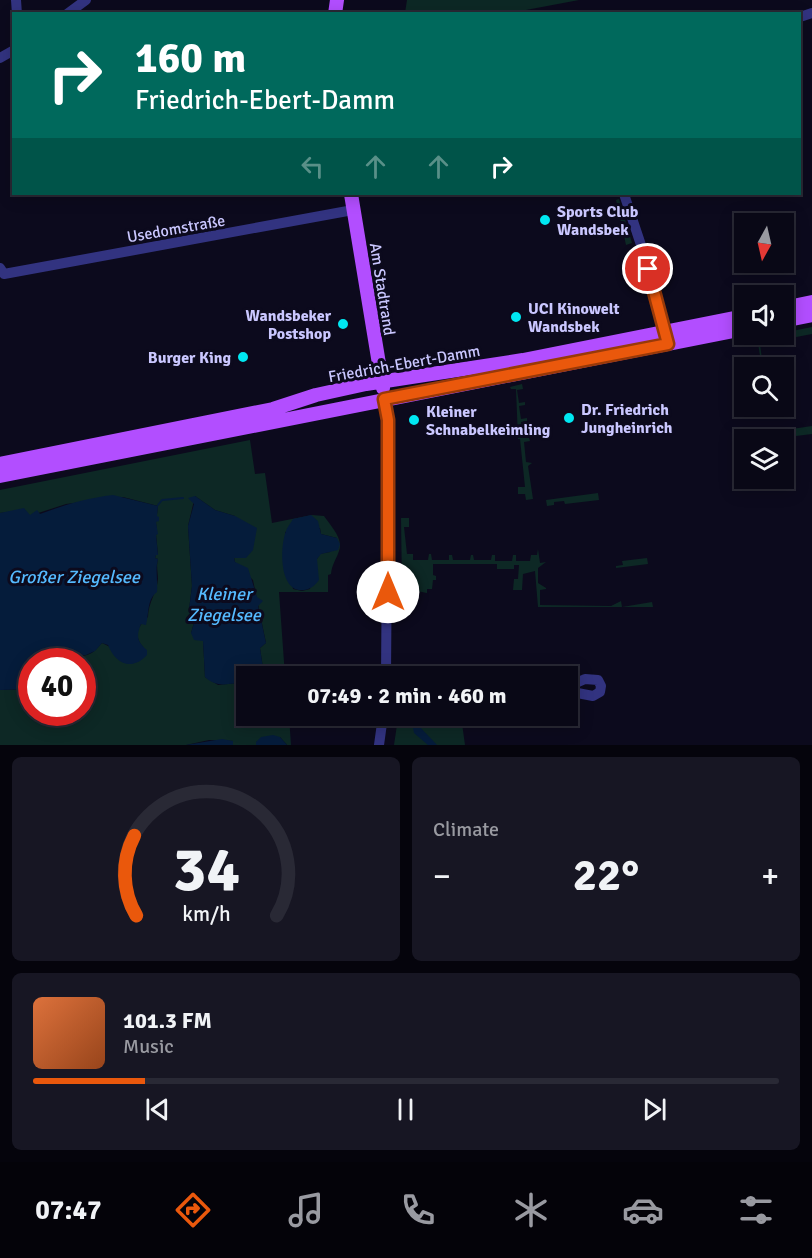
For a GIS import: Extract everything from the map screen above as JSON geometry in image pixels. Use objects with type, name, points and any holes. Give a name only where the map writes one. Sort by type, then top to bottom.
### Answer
[{"type":"main road","name":"Am Stadtrand","points":[[351,195],[384,399]]},
{"type":"main road","points":[[794,306],[812,302]]},
{"type":"main road","points":[[794,319],[812,315]]},
{"type":"main road","name":"Friedrich-Ebert-Damm","points":[[0,476],[384,399],[666,338],[734,319]]},
{"type":"main road","name":"Friedrich-Ebert-Damm","points":[[0,464],[273,409],[341,389],[381,381],[666,338],[734,330]]},
{"type":"street","points":[[70,12],[86,0]]},
{"type":"street","points":[[624,195],[642,248],[666,338]]},
{"type":"street","name":"Usedomstraße","points":[[2,271],[353,210]]},
{"type":"street","name":"Am Stadtrand","points":[[384,399],[388,420],[386,666]]},
{"type":"street","points":[[380,745],[382,726]]},
{"type":"green space","points":[[407,0],[579,0],[515,12],[405,12]]},
{"type":"green space","points":[[619,199],[632,243],[626,245],[616,200]]},
{"type":"green space","points":[[812,327],[812,334],[794,337],[794,331]]},
{"type":"green space","points":[[522,384],[523,389],[517,390],[519,403],[525,402],[525,405],[519,406],[521,419],[527,418],[527,421],[521,422],[523,438],[529,438],[530,441],[524,442],[526,462],[532,463],[528,466],[533,499],[526,500],[525,494],[518,494],[518,487],[525,487],[520,439],[518,439],[516,389],[510,387]]},
{"type":"green space","points":[[812,426],[812,434],[794,436],[794,429],[792,429]]},
{"type":"green space","points":[[250,440],[255,474],[265,473],[272,523],[312,515],[324,516],[338,537],[340,546],[331,574],[328,575],[328,592],[279,592],[284,666],[263,666],[260,648],[266,643],[253,580],[235,562],[234,557],[235,516],[215,510],[195,496],[188,526],[192,586],[189,610],[194,623],[191,633],[203,640],[205,677],[218,685],[236,683],[236,726],[290,726],[291,745],[287,745],[280,737],[256,742],[256,745],[233,745],[233,741],[209,740],[186,745],[0,745],[0,690],[18,689],[18,726],[96,726],[96,649],[102,643],[110,647],[143,647],[138,639],[138,631],[148,617],[158,579],[158,559],[155,558],[158,554],[156,522],[158,506],[123,497],[66,504],[29,516],[17,511],[0,513],[0,490]],"holes":[[[320,528],[321,534],[337,538],[330,552],[320,554],[317,559],[310,589],[302,591],[293,589],[285,532]]]},
{"type":"green space","points":[[598,493],[599,500],[565,504],[564,501],[554,502],[554,505],[547,506],[546,500]]},
{"type":"green space","points":[[401,518],[409,518],[409,527],[404,527],[407,554],[413,554],[413,560],[428,560],[431,554],[432,560],[449,560],[449,555],[452,555],[453,560],[470,560],[473,555],[474,560],[491,560],[492,555],[495,555],[495,561],[512,561],[513,555],[516,555],[516,561],[530,561],[531,555],[537,555],[538,549],[540,563],[546,562],[538,568],[538,583],[546,588],[540,590],[540,605],[611,606],[621,601],[622,607],[538,607],[535,571],[523,574],[522,590],[513,590],[514,579],[518,579],[519,565],[514,565],[514,569],[497,569],[497,564],[433,564],[433,575],[436,576],[436,580],[433,580],[432,589],[427,589],[427,593],[402,588]]},
{"type":"green space","points":[[647,558],[648,564],[616,568],[616,566],[623,565],[622,561]]},
{"type":"green space","points":[[652,602],[653,607],[622,607]]},
{"type":"green space","points":[[397,726],[462,726],[465,745],[394,745]]},
{"type":"water","name":"Großer Ziegelsee","points":[[113,495],[158,506],[159,521],[156,522],[158,534],[156,535],[158,555],[155,558],[158,559],[157,592],[150,603],[146,625],[141,624],[138,632],[139,641],[147,650],[147,655],[129,664],[119,661],[108,645],[102,643],[96,650],[96,648],[18,648],[18,689],[0,690],[0,513],[24,508],[30,515],[37,510],[40,514],[94,498]]},
{"type":"water","name":"Kleiner Ziegelsee","points":[[195,496],[215,510],[235,516],[257,528],[253,550],[246,558],[234,558],[235,562],[248,568],[257,597],[263,601],[258,606],[266,643],[260,648],[263,666],[236,666],[236,683],[219,684],[205,677],[203,641],[194,640],[191,633],[194,623],[189,610],[192,586],[188,526],[194,504],[188,498]]},
{"type":"water","points":[[311,515],[318,521],[321,534],[337,538],[340,544],[338,550],[321,554],[317,559],[319,580],[313,587],[299,590],[292,587],[285,574],[282,555],[284,538],[293,519]]},
{"type":"water","points":[[419,726],[437,745],[428,745],[414,733],[413,728]]},
{"type":"water","points":[[273,735],[280,737],[287,745],[256,745],[261,737]]},
{"type":"water","points":[[222,739],[233,741],[233,745],[186,745]]},
{"type":"waterway","points":[[158,505],[162,500],[183,498]]},
{"type":"place","name":"Sports Club Wandsbek","points":[[545,220]]},
{"type":"place","name":"UCI Kinowelt Wandsbek","points":[[516,317]]},
{"type":"place","name":"Wandsbeker Postshop","points":[[343,324]]},
{"type":"place","name":"Burger King","points":[[243,357]]},
{"type":"place","name":"Dr. Friedrich Jungheinrich","points":[[569,418]]},
{"type":"place","name":"Kleiner Schnabelkeimling","points":[[414,420]]},
{"type":"route","points":[[388,592],[388,420],[384,399],[668,344],[648,269]]}]
